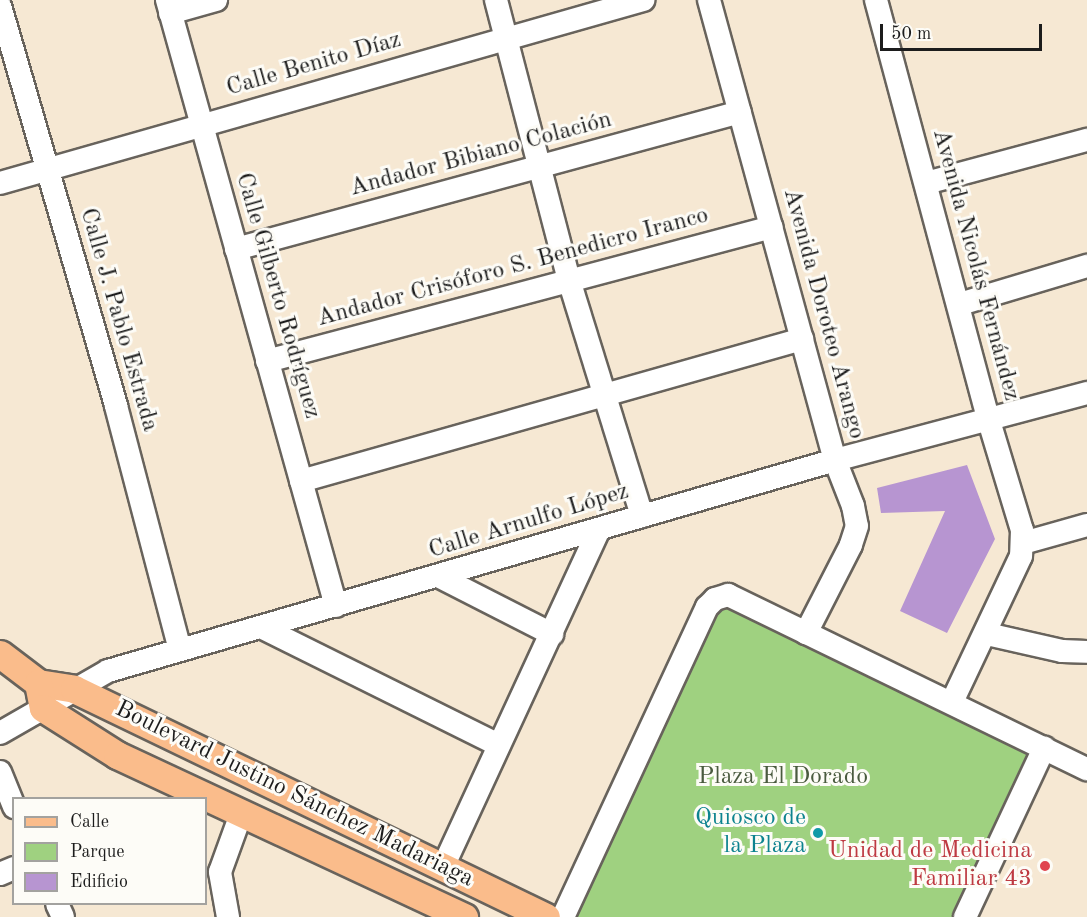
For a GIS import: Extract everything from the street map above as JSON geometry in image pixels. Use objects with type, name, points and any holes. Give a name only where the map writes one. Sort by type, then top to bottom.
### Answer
[{"type":"main road","name":"Boulevard Justino Sánchez Madariaga","points":[[0,654],[40,695],[117,755],[205,797]]},
{"type":"main road","name":"Boulevard Justino Sánchez Madariaga","points":[[40,695],[74,689],[546,917]]},
{"type":"main road","name":"Boulevard Justino Sánchez Madariaga","points":[[207,798],[464,917]]},
{"type":"street","points":[[168,6],[216,0]]},
{"type":"street","points":[[496,0],[569,280],[642,516]]},
{"type":"street","name":"Calle Benito Díaz","points":[[0,183],[643,0]]},
{"type":"street","name":"Avenida Doroteo Arango","points":[[709,0],[835,460],[853,506],[857,526],[851,545],[806,633]]},
{"type":"street","name":"Avenida Nicolás Fernández","points":[[876,0],[1023,543]]},
{"type":"street","name":"Calle J. Pablo Estrada","points":[[0,6],[116,406],[180,650]]},
{"type":"street","name":"Calle Gilberto Rodríguez","points":[[168,6],[336,606]]},
{"type":"street","name":"Andador Bibiano Colación","points":[[236,249],[740,112]]},
{"type":"street","points":[[926,183],[1087,140]]},
{"type":"street","name":"Andador Crisóforo S. Benedicro Iranco","points":[[267,361],[772,227]]},
{"type":"street","points":[[960,304],[1087,266]]},
{"type":"street","points":[[301,481],[802,339]]},
{"type":"street","name":"Calle Arnulfo López","points":[[74,689],[108,671],[440,577],[835,460],[989,421],[1087,393]]},
{"type":"street","points":[[952,702],[987,634],[1023,543],[1087,525]]},
{"type":"street","points":[[443,867],[598,531]]},
{"type":"street","points":[[440,577],[552,634]]},
{"type":"street","points":[[563,917],[707,607],[715,598],[728,595],[1087,769]]},
{"type":"street","points":[[263,628],[499,745]]},
{"type":"street","points":[[987,634],[1062,651],[1087,652]]},
{"type":"street","points":[[0,733],[40,695]]},
{"type":"street","points":[[965,917],[1044,748]]},
{"type":"street","points":[[0,772],[12,802]]},
{"type":"street","points":[[228,917],[220,872],[241,814]]},
{"type":"green space","name":"Plaza El Dorado","points":[[716,599],[1042,750],[961,917],[567,917]]},
{"type":"building","points":[[967,465],[995,539],[947,633],[900,611],[945,511],[881,513],[877,488]]},
{"type":"place","name":"Quiosco de la Plaza","points":[[818,833]]},
{"type":"place","name":"Unidad de Medicina Familiar 43","points":[[1045,866]]}]
